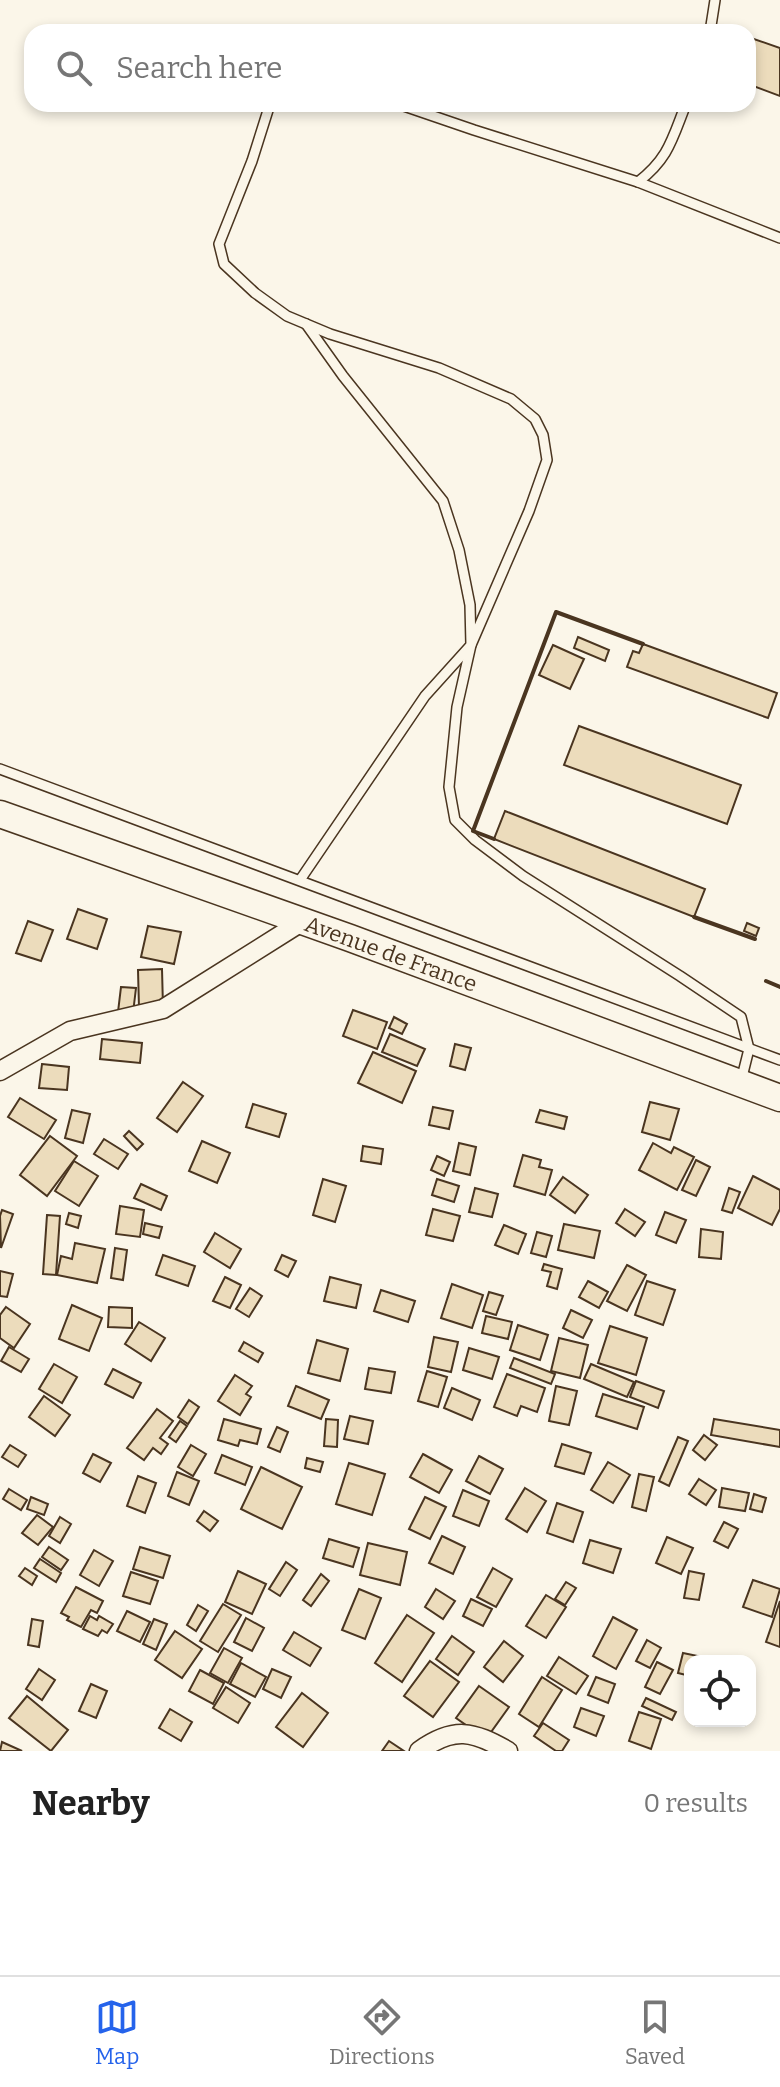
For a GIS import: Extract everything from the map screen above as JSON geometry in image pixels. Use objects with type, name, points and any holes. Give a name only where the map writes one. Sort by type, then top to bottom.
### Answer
[{"type":"main road","name":"Avenue de France","points":[[0,814],[303,921],[780,1098]]},
{"type":"street","points":[[0,1071],[70,1031],[163,1009],[303,921]]},
{"type":"street","points":[[419,1751],[453,1733],[481,1736],[508,1751]]},
{"type":"lane","points":[[711,24],[715,0]]},
{"type":"lane","points":[[267,112],[219,244],[224,264],[255,293],[287,316],[330,334],[439,368],[511,399],[535,419],[543,435],[547,460],[529,511],[471,645],[457,707],[449,787],[455,820],[475,840],[523,876],[741,1017],[749,1049],[741,1083]]},
{"type":"lane","points":[[423,112],[638,182],[780,238]]},
{"type":"lane","points":[[638,182],[653,171],[666,154],[683,112]]},
{"type":"lane","points":[[300,880],[425,696],[471,645],[470,605],[459,550],[443,501],[343,376],[306,324]]},
{"type":"lane","points":[[0,769],[780,1060]]},
{"type":"building","points":[[756,40],[780,48],[780,96],[756,87]]},
{"type":"building","points":[[578,637],[609,650],[605,661],[574,648]]},
{"type":"building","points":[[643,644],[777,693],[768,718],[627,667],[633,651],[639,653]]},
{"type":"building","points":[[553,645],[584,659],[570,689],[539,675]]},
{"type":"building","points":[[579,726],[741,785],[727,824],[564,765]]},
{"type":"building","points":[[505,811],[705,889],[694,917],[494,839]]},
{"type":"building","points":[[78,909],[107,919],[97,949],[67,939]]},
{"type":"building","points":[[28,921],[53,930],[41,961],[16,953]]},
{"type":"building","points":[[747,923],[759,928],[756,936],[744,931]]},
{"type":"building","points":[[148,926],[181,932],[174,964],[141,957]]},
{"type":"building","points":[[162,969],[163,1007],[139,1008],[138,970]]},
{"type":"building","points":[[121,987],[136,988],[133,1013],[118,1012]]},
{"type":"building","points":[[353,1010],[387,1022],[377,1049],[343,1036]]},
{"type":"building","points":[[394,1017],[407,1024],[402,1034],[389,1028]]},
{"type":"building","points":[[390,1034],[425,1049],[417,1066],[382,1052]]},
{"type":"building","points":[[102,1039],[142,1043],[140,1063],[100,1059]]},
{"type":"building","points":[[455,1044],[471,1048],[465,1070],[450,1066]]},
{"type":"building","points":[[373,1052],[416,1071],[402,1103],[358,1083]]},
{"type":"building","points":[[42,1064],[69,1067],[67,1090],[39,1088]]},
{"type":"building","points":[[183,1082],[203,1096],[177,1132],[157,1118]]},
{"type":"building","points":[[20,1098],[56,1120],[44,1139],[8,1117]]},
{"type":"building","points":[[650,1102],[679,1109],[670,1140],[642,1132]]},
{"type":"building","points":[[253,1104],[286,1114],[279,1137],[246,1127]]},
{"type":"building","points":[[433,1107],[453,1111],[449,1129],[429,1125]]},
{"type":"building","points":[[72,1110],[90,1114],[83,1143],[65,1138]]},
{"type":"building","points":[[540,1110],[567,1117],[564,1129],[536,1122]]},
{"type":"building","points":[[129,1131],[143,1144],[137,1150],[124,1136]]},
{"type":"building","points":[[50,1136],[77,1156],[47,1196],[20,1175]]},
{"type":"building","points":[[104,1139],[128,1154],[118,1169],[94,1154]]},
{"type":"building","points":[[202,1141],[230,1153],[217,1183],[189,1171]]},
{"type":"building","points":[[459,1143],[476,1147],[470,1175],[453,1171]]},
{"type":"building","points":[[653,1143],[671,1153],[674,1147],[694,1157],[677,1190],[639,1170]]},
{"type":"building","points":[[363,1146],[383,1149],[381,1164],[361,1161]]},
{"type":"building","points":[[523,1155],[541,1160],[539,1167],[552,1170],[545,1195],[514,1186]]},
{"type":"building","points":[[437,1156],[450,1162],[444,1176],[431,1170]]},
{"type":"building","points":[[696,1160],[710,1167],[696,1196],[682,1190]]},
{"type":"building","points":[[74,1161],[98,1176],[79,1206],[55,1191]]},
{"type":"building","points":[[753,1176],[780,1190],[780,1209],[772,1225],[738,1208]]},
{"type":"building","points":[[563,1177],[588,1195],[575,1213],[550,1195]]},
{"type":"building","points":[[323,1179],[346,1186],[335,1222],[313,1215]]},
{"type":"building","points":[[437,1179],[459,1186],[454,1202],[432,1195]]},
{"type":"building","points":[[141,1184],[167,1196],[161,1210],[134,1198]]},
{"type":"building","points":[[475,1188],[498,1194],[492,1217],[469,1212]]},
{"type":"building","points":[[729,1188],[740,1192],[732,1213],[722,1210]]},
{"type":"building","points":[[120,1206],[144,1210],[140,1237],[116,1234]]},
{"type":"building","points":[[433,1209],[460,1216],[453,1241],[426,1235]]},
{"type":"building","points":[[625,1209],[645,1222],[635,1236],[616,1223]]},
{"type":"building","points":[[2,1210],[13,1214],[1,1248],[0,1216]]},
{"type":"building","points":[[665,1212],[686,1220],[676,1243],[656,1235]]},
{"type":"building","points":[[69,1213],[81,1216],[78,1228],[66,1224]]},
{"type":"building","points":[[47,1215],[60,1216],[56,1275],[43,1274]]},
{"type":"building","points":[[145,1223],[162,1227],[159,1238],[143,1234]]},
{"type":"building","points":[[564,1224],[600,1231],[594,1258],[558,1250]]},
{"type":"building","points":[[504,1225],[526,1234],[518,1254],[495,1245]]},
{"type":"building","points":[[701,1229],[723,1232],[721,1259],[699,1257]]},
{"type":"building","points":[[537,1232],[552,1236],[546,1257],[531,1253]]},
{"type":"building","points":[[215,1233],[241,1249],[230,1268],[204,1252]]},
{"type":"building","points":[[75,1243],[105,1249],[97,1283],[57,1275],[61,1256],[72,1259]]},
{"type":"building","points":[[115,1248],[127,1250],[123,1280],[111,1278]]},
{"type":"building","points":[[163,1255],[195,1266],[188,1286],[156,1275]]},
{"type":"building","points":[[282,1255],[296,1261],[288,1277],[275,1270]]},
{"type":"building","points":[[544,1264],[562,1269],[557,1289],[547,1286],[551,1272],[542,1270]]},
{"type":"building","points":[[627,1265],[646,1275],[627,1311],[607,1301]]},
{"type":"building","points":[[0,1271],[13,1274],[7,1297],[0,1296]]},
{"type":"building","points":[[225,1277],[241,1285],[230,1308],[213,1301]]},
{"type":"building","points":[[330,1277],[361,1285],[356,1308],[324,1301]]},
{"type":"building","points":[[588,1281],[608,1292],[599,1308],[579,1297]]},
{"type":"building","points":[[647,1281],[675,1290],[663,1325],[635,1315]]},
{"type":"building","points":[[452,1284],[483,1295],[472,1328],[441,1318]]},
{"type":"building","points":[[250,1288],[262,1296],[249,1317],[236,1309]]},
{"type":"building","points":[[381,1290],[415,1301],[408,1322],[374,1311]]},
{"type":"building","points":[[489,1292],[503,1296],[496,1315],[483,1311]]},
{"type":"building","points":[[72,1305],[102,1318],[89,1351],[59,1339]]},
{"type":"building","points":[[6,1307],[30,1324],[14,1348],[0,1338],[0,1315]]},
{"type":"building","points":[[109,1307],[132,1308],[132,1328],[108,1327]]},
{"type":"building","points":[[571,1310],[592,1320],[583,1338],[563,1328]]},
{"type":"building","points":[[486,1316],[512,1322],[508,1339],[482,1333]]},
{"type":"building","points":[[139,1322],[165,1338],[151,1361],[125,1344]]},
{"type":"building","points":[[518,1325],[548,1335],[540,1360],[510,1350]]},
{"type":"building","points":[[610,1326],[647,1338],[636,1375],[598,1363]]},
{"type":"building","points":[[434,1337],[458,1342],[451,1372],[428,1367]]},
{"type":"building","points":[[559,1338],[588,1345],[580,1378],[551,1371]]},
{"type":"building","points":[[317,1340],[348,1349],[340,1381],[308,1373]]},
{"type":"building","points":[[244,1342],[263,1353],[258,1362],[239,1351]]},
{"type":"building","points":[[9,1347],[29,1359],[21,1372],[1,1361]]},
{"type":"building","points":[[469,1348],[499,1357],[492,1379],[463,1370]]},
{"type":"building","points":[[514,1358],[555,1374],[551,1384],[510,1368]]},
{"type":"building","points":[[54,1364],[77,1377],[62,1403],[39,1389]]},
{"type":"building","points":[[591,1364],[634,1382],[627,1397],[584,1379]]},
{"type":"building","points":[[369,1368],[395,1372],[391,1393],[365,1389]]},
{"type":"building","points":[[113,1369],[141,1383],[133,1398],[105,1384]]},
{"type":"building","points":[[427,1371],[447,1377],[438,1407],[418,1401]]},
{"type":"building","points":[[507,1374],[545,1388],[537,1412],[521,1406],[517,1416],[494,1407]]},
{"type":"building","points":[[235,1375],[252,1386],[246,1394],[251,1397],[240,1415],[218,1401]]},
{"type":"building","points":[[636,1381],[664,1391],[658,1408],[630,1397]]},
{"type":"building","points":[[296,1386],[329,1400],[321,1419],[288,1406]]},
{"type":"building","points":[[556,1386],[577,1391],[569,1425],[549,1421]]},
{"type":"building","points":[[452,1388],[480,1400],[472,1420],[444,1408]]},
{"type":"building","points":[[603,1394],[644,1407],[637,1429],[596,1416]]},
{"type":"building","points":[[44,1396],[70,1415],[55,1436],[29,1417]]},
{"type":"building","points":[[189,1400],[199,1407],[188,1424],[178,1417]]},
{"type":"building","points":[[157,1409],[173,1421],[160,1438],[168,1444],[161,1454],[153,1448],[144,1460],[127,1448]]},
{"type":"building","points":[[350,1416],[373,1421],[368,1444],[344,1439]]},
{"type":"building","points":[[224,1419],[261,1429],[257,1444],[240,1440],[238,1446],[218,1440]]},
{"type":"building","points":[[326,1419],[338,1420],[337,1447],[324,1446]]},
{"type":"building","points":[[714,1419],[780,1430],[780,1447],[711,1435]]},
{"type":"building","points":[[180,1421],[187,1426],[176,1442],[169,1437]]},
{"type":"building","points":[[277,1427],[288,1432],[280,1452],[268,1447]]},
{"type":"building","points":[[704,1435],[717,1445],[705,1460],[693,1450]]},
{"type":"building","points":[[678,1437],[688,1441],[669,1486],[659,1481]]},
{"type":"building","points":[[562,1444],[591,1453],[584,1474],[555,1466]]},
{"type":"building","points":[[10,1445],[26,1455],[18,1467],[2,1457]]},
{"type":"building","points":[[191,1445],[206,1454],[193,1476],[178,1467]]},
{"type":"building","points":[[93,1454],[111,1463],[100,1482],[83,1473]]},
{"type":"building","points":[[423,1454],[452,1470],[439,1493],[410,1477]]},
{"type":"building","points":[[222,1455],[252,1467],[245,1485],[215,1473]]},
{"type":"building","points":[[479,1456],[503,1469],[490,1494],[466,1481]]},
{"type":"building","points":[[307,1458],[323,1462],[320,1472],[305,1468]]},
{"type":"building","points":[[608,1462],[630,1475],[613,1503],[591,1490]]},
{"type":"building","points":[[349,1463],[385,1474],[372,1515],[336,1504]]},
{"type":"building","points":[[261,1467],[302,1487],[282,1529],[241,1509]]},
{"type":"building","points":[[177,1472],[199,1481],[189,1505],[168,1496]]},
{"type":"building","points":[[639,1474],[654,1477],[646,1511],[632,1507]]},
{"type":"building","points":[[138,1476],[156,1483],[145,1513],[127,1506]]},
{"type":"building","points":[[699,1479],[716,1490],[706,1505],[689,1494]]},
{"type":"building","points":[[525,1488],[546,1501],[527,1532],[506,1519]]},
{"type":"building","points":[[722,1488],[749,1493],[745,1511],[719,1507]]},
{"type":"building","points":[[9,1489],[27,1500],[21,1510],[3,1499]]},
{"type":"building","points":[[463,1490],[489,1501],[479,1526],[453,1516]]},
{"type":"building","points":[[754,1494],[766,1498],[762,1512],[750,1509]]},
{"type":"building","points":[[31,1497],[48,1504],[44,1515],[27,1509]]},
{"type":"building","points":[[425,1497],[446,1507],[430,1539],[409,1529]]},
{"type":"building","points":[[557,1503],[583,1512],[573,1542],[547,1533]]},
{"type":"building","points":[[204,1511],[218,1521],[210,1531],[197,1521]]},
{"type":"building","points":[[37,1515],[53,1527],[38,1545],[22,1533]]},
{"type":"building","points":[[60,1517],[71,1524],[60,1543],[49,1536]]},
{"type":"building","points":[[724,1522],[738,1529],[728,1548],[714,1541]]},
{"type":"building","points":[[442,1536],[465,1547],[453,1574],[429,1563]]},
{"type":"building","points":[[667,1537],[693,1548],[681,1574],[656,1563]]},
{"type":"building","points":[[329,1539],[359,1548],[353,1567],[323,1558]]},
{"type":"building","points":[[590,1540],[621,1549],[613,1573],[583,1563]]},
{"type":"building","points":[[368,1543],[407,1552],[400,1585],[360,1575]]},
{"type":"building","points":[[49,1547],[68,1560],[61,1570],[42,1557]]},
{"type":"building","points":[[140,1547],[170,1556],[163,1578],[133,1569]]},
{"type":"building","points":[[94,1550],[113,1561],[99,1586],[80,1575]]},
{"type":"building","points":[[40,1559],[61,1573],[56,1582],[34,1568]]},
{"type":"building","points":[[286,1562],[297,1570],[280,1596],[269,1589]]},
{"type":"building","points":[[25,1568],[37,1576],[32,1585],[19,1576]]},
{"type":"building","points":[[493,1568],[512,1579],[496,1607],[477,1597]]},
{"type":"building","points":[[238,1571],[266,1584],[252,1614],[225,1602]]},
{"type":"building","points":[[689,1571],[704,1574],[699,1600],[684,1598]]},
{"type":"building","points":[[131,1572],[158,1581],[150,1604],[123,1596]]},
{"type":"building","points":[[321,1574],[329,1581],[311,1606],[303,1600]]},
{"type":"building","points":[[753,1580],[780,1589],[772,1617],[743,1607]]},
{"type":"building","points":[[566,1582],[576,1588],[565,1605],[555,1599]]},
{"type":"building","points":[[76,1587],[103,1601],[97,1613],[91,1610],[81,1627],[61,1613]]},
{"type":"building","points":[[359,1589],[381,1598],[365,1639],[342,1630]]},
{"type":"building","points":[[436,1589],[455,1601],[443,1619],[425,1607]]},
{"type":"building","points":[[546,1595],[566,1607],[546,1638],[526,1626]]},
{"type":"building","points":[[471,1599],[492,1609],[483,1626],[463,1616]]},
{"type":"building","points":[[780,1601],[780,1647],[766,1642]]},
{"type":"building","points":[[223,1604],[241,1615],[218,1652],[200,1641]]},
{"type":"building","points":[[198,1605],[208,1611],[196,1631],[187,1625]]},
{"type":"building","points":[[127,1611],[150,1622],[140,1642],[117,1631]]},
{"type":"building","points":[[407,1615],[434,1633],[402,1682],[375,1663]]},
{"type":"building","points":[[90,1616],[97,1620],[99,1616],[113,1624],[107,1633],[102,1630],[98,1636],[83,1629]]},
{"type":"building","points":[[613,1617],[637,1630],[616,1669],[593,1656]]},
{"type":"building","points":[[246,1618],[264,1628],[252,1651],[234,1642]]},
{"type":"building","points":[[32,1619],[43,1621],[39,1647],[28,1645]]},
{"type":"building","points":[[154,1619],[167,1624],[156,1650],[143,1644]]},
{"type":"building","points":[[175,1631],[202,1649],[182,1678],[155,1660]]},
{"type":"building","points":[[294,1632],[321,1648],[310,1666],[283,1650]]},
{"type":"building","points":[[452,1636],[474,1652],[458,1675],[436,1659]]},
{"type":"building","points":[[647,1640],[661,1648],[650,1668],[636,1661]]},
{"type":"building","points":[[504,1641],[523,1656],[503,1682],[484,1667]]},
{"type":"building","points":[[224,1648],[242,1658],[228,1683],[210,1673]]},
{"type":"building","points":[[683,1653],[693,1655],[684,1655],[684,1674],[678,1673]]},
{"type":"building","points":[[559,1657],[588,1676],[576,1694],[547,1676]]},
{"type":"building","points":[[430,1661],[459,1682],[433,1717],[404,1696]]},
{"type":"building","points":[[657,1662],[673,1670],[660,1694],[645,1687]]},
{"type":"building","points":[[241,1663],[266,1677],[255,1697],[230,1684]]},
{"type":"building","points":[[39,1669],[55,1680],[42,1700],[26,1689]]},
{"type":"building","points":[[272,1669],[291,1677],[281,1698],[263,1689]]},
{"type":"building","points":[[200,1670],[224,1683],[213,1704],[189,1691]]},
{"type":"building","points":[[542,1677],[562,1690],[539,1727],[519,1714]]},
{"type":"building","points":[[596,1677],[615,1684],[608,1703],[588,1695]]},
{"type":"building","points":[[91,1684],[107,1691],[96,1718],[79,1711]]},
{"type":"building","points":[[479,1686],[509,1707],[486,1739],[456,1718]]},
{"type":"building","points":[[226,1687],[250,1703],[238,1723],[213,1708]]},
{"type":"building","points":[[302,1693],[328,1713],[303,1747],[276,1727]]},
{"type":"building","points":[[27,1696],[68,1730],[51,1751],[9,1718]]},
{"type":"building","points":[[646,1698],[676,1712],[672,1720],[642,1706]]},
{"type":"building","points":[[581,1708],[604,1716],[596,1736],[574,1727]]},
{"type":"building","points":[[170,1709],[192,1722],[181,1741],[159,1728]]},
{"type":"building","points":[[639,1712],[661,1719],[651,1749],[629,1741]]},
{"type":"building","points":[[543,1723],[569,1740],[562,1751],[556,1751],[534,1736]]},
{"type":"building","points":[[389,1741],[404,1751],[382,1751]]},
{"type":"building","points":[[2,1742],[22,1751],[0,1751]]},
{"type":"wall","points":[[494,839],[473,831],[556,612],[643,644]]},
{"type":"wall","points":[[694,917],[755,939]]},
{"type":"wall","points":[[766,981],[780,987]]}]
